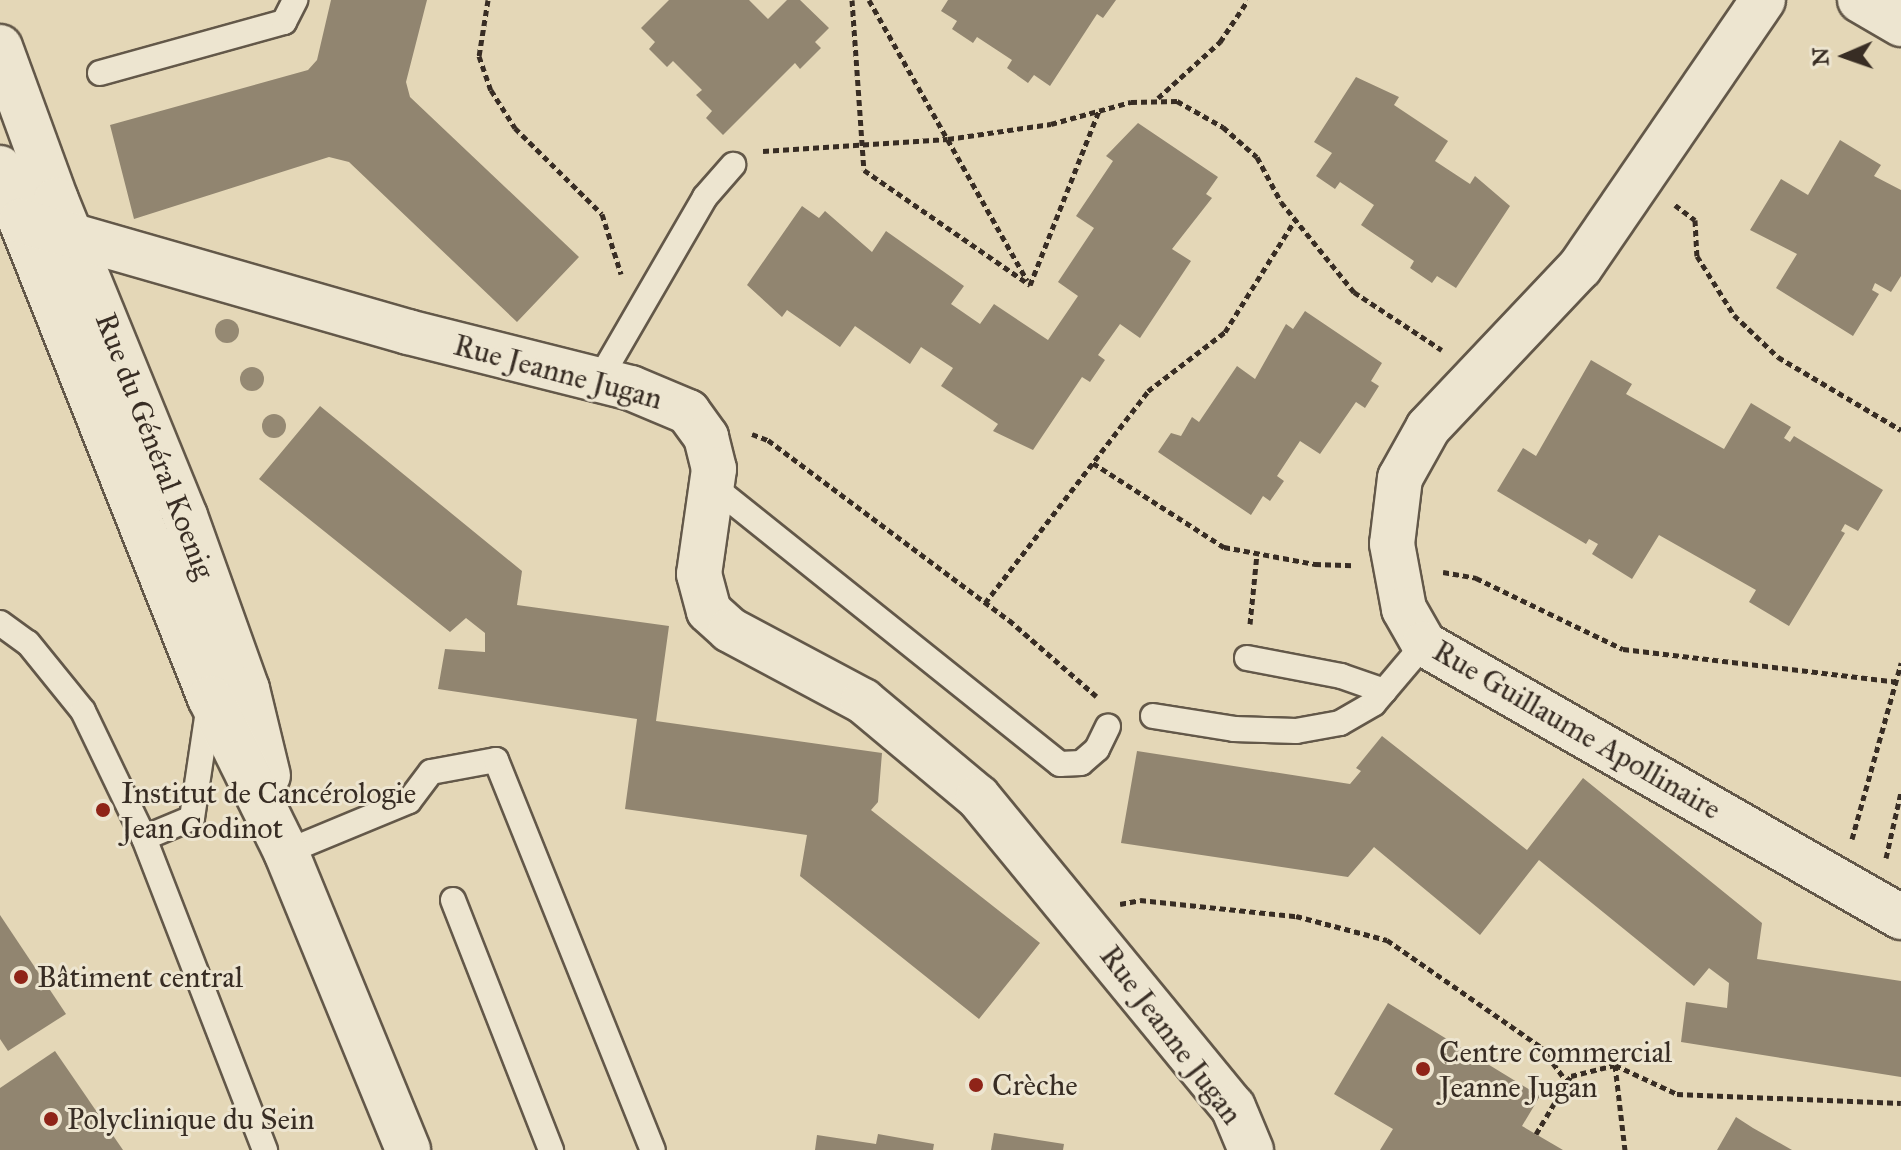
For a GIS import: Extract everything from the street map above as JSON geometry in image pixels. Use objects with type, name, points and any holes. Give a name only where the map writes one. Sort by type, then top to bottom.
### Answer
[{"type":"street","name":"Rue Guillaume Apollinaire","points":[[1763,0],[1580,267],[1479,378],[1428,428],[1400,478],[1392,544],[1404,609],[1424,644],[1891,910]]},
{"type":"street","points":[[1860,0],[1901,24]]},
{"type":"street","name":"Rue du Général Koenig","points":[[0,47],[71,238],[185,516],[247,689],[286,852]]},
{"type":"street","name":"Rue du Général Koenig","points":[[0,168],[210,698],[286,852],[408,1150]]},
{"type":"street","name":"Rue Jeanne Jugan","points":[[21,221],[71,238],[599,380],[672,402],[688,412],[706,437],[714,487],[699,574],[709,611],[730,630],[828,680],[904,731],[978,797],[1085,923],[1233,1107],[1251,1150]]},
{"type":"lane","points":[[100,73],[284,22],[295,0]]},
{"type":"lane","points":[[599,380],[705,197],[733,165]]},
{"type":"lane","points":[[714,487],[1060,764],[1081,763],[1097,749],[1108,726]]},
{"type":"lane","points":[[0,623],[28,643],[83,711],[144,838],[265,1150]]},
{"type":"lane","points":[[1153,716],[1234,729],[1296,731],[1340,723],[1384,691],[1424,644]]},
{"type":"lane","points":[[1247,658],[1341,676],[1384,691]]},
{"type":"lane","points":[[144,838],[192,818],[210,698]]},
{"type":"lane","points":[[286,852],[409,801],[431,772],[496,760],[653,1150]]},
{"type":"lane","points":[[453,900],[551,1150]]},
{"type":"path","points":[[488,0],[479,56],[491,90],[515,128],[602,214],[635,318]]},
{"type":"path","points":[[852,0],[864,170],[1030,285]]},
{"type":"path","points":[[869,0],[1030,285]]},
{"type":"path","points":[[1157,99],[1220,42],[1248,0]]},
{"type":"path","points":[[733,165],[765,150],[948,139],[1051,124],[1157,99],[1177,101],[1223,127],[1257,157],[1295,220],[1354,292],[1479,378]]},
{"type":"path","points":[[1030,285],[1100,110]]},
{"type":"path","points":[[1671,203],[1695,220],[1697,256],[1734,315],[1778,357],[1901,430]]},
{"type":"path","points":[[985,603],[1148,391],[1225,332],[1295,220]]},
{"type":"path","points":[[706,437],[746,432],[768,440],[985,603],[1102,702],[1108,726]]},
{"type":"path","points":[[1093,463],[1224,547],[1315,564],[1396,565],[1476,578],[1623,649],[1899,681]]},
{"type":"path","points":[[1247,658],[1257,554]]},
{"type":"path","points":[[1825,870],[1853,838],[1899,681],[1901,663]]},
{"type":"path","points":[[1891,910],[1901,792]]},
{"type":"path","name":"Rue Jeanne Jugan","points":[[1085,923],[1113,905],[1140,900],[1296,916],[1387,940],[1541,1047],[1567,1082]]},
{"type":"path","points":[[1615,1065],[1625,1150]]},
{"type":"path","points":[[1536,1134],[1571,1076],[1615,1065],[1677,1094],[1901,1103]]},
{"type":"building","points":[[331,0],[427,0],[406,82],[410,97],[579,257],[517,322],[349,162],[329,157],[134,219],[110,125],[308,70],[317,60]]},
{"type":"building","points":[[669,0],[749,0],[768,19],[787,0],[800,0],[829,28],[815,42],[821,48],[800,69],[795,63],[723,135],[706,118],[712,111],[696,95],[702,90],[673,61],[667,67],[649,49],[655,42],[641,28]]},
{"type":"building","points":[[948,0],[1116,0],[1103,18],[1097,14],[1050,86],[1034,75],[1028,83],[1007,68],[1012,60],[977,37],[973,43],[952,29],[957,21],[941,11]]},
{"type":"building","points":[[1356,77],[1399,97],[1394,105],[1448,141],[1435,161],[1470,184],[1475,176],[1510,206],[1456,288],[1437,276],[1432,283],[1410,268],[1414,261],[1361,225],[1374,205],[1340,182],[1335,189],[1316,176],[1332,153],[1314,142]]},
{"type":"building","points":[[1138,123],[1218,177],[1206,194],[1212,198],[1172,249],[1191,261],[1140,338],[1120,324],[1098,355],[1105,360],[1090,382],[1082,377],[1033,450],[993,431],[998,424],[941,386],[953,368],[921,347],[910,364],[855,326],[840,347],[787,310],[782,317],[747,285],[802,206],[819,218],[825,211],[872,252],[886,231],[964,286],[951,304],[980,324],[994,304],[1048,340],[1078,296],[1058,282],[1094,228],[1076,216],[1113,161],[1106,156]]},
{"type":"building","points":[[1840,140],[1881,165],[1874,176],[1901,190],[1901,276],[1891,292],[1875,283],[1872,290],[1879,294],[1853,336],[1776,288],[1797,254],[1750,230],[1781,179],[1808,195]]},
{"type":"building","points":[[1305,311],[1382,363],[1371,381],[1379,386],[1365,408],[1356,402],[1320,454],[1300,441],[1277,476],[1284,481],[1270,501],[1263,496],[1251,515],[1158,452],[1171,433],[1181,436],[1192,417],[1199,422],[1237,366],[1255,379],[1286,324],[1293,329]]},
{"type":"building","points":[[1591,360],[1632,384],[1626,394],[1724,449],[1751,403],[1791,427],[1784,438],[1790,442],[1794,436],[1883,490],[1858,531],[1845,524],[1841,531],[1845,533],[1789,626],[1749,602],[1756,590],[1659,535],[1632,579],[1592,554],[1598,544],[1589,539],[1586,544],[1497,491],[1523,448],[1536,456]]},
{"type":"building","points":[[320,406],[522,571],[517,605],[669,626],[656,721],[882,753],[878,802],[871,810],[1040,943],[979,1019],[800,876],[807,835],[625,809],[637,719],[438,689],[445,649],[485,652],[485,633],[466,618],[450,632],[259,479]]},
{"type":"building","points":[[1382,736],[1527,850],[1583,778],[1762,923],[1757,959],[1901,981],[1901,1077],[1681,1042],[1686,1002],[1727,1008],[1729,983],[1709,968],[1694,986],[1539,860],[1480,935],[1374,847],[1348,877],[1121,843],[1137,751],[1350,784],[1361,771],[1356,768]]},
{"type":"building","name":"Bâtiment central","points":[[0,915],[66,1014],[8,1051],[0,1039]]},
{"type":"building","points":[[1388,1003],[1540,1096],[1522,1126],[1563,1150],[1380,1150],[1393,1129],[1334,1094]]},
{"type":"building","name":"Polyclinique du Sein","points":[[55,1051],[123,1150],[0,1150],[0,1088]]},
{"type":"building","points":[[1736,1117],[1753,1128],[1792,1150],[1717,1150]]},
{"type":"building","points":[[994,1133],[1064,1144],[1063,1150],[991,1150]]},
{"type":"building","points":[[878,1134],[934,1144],[933,1150],[815,1150],[817,1135],[876,1144]]},
{"type":"place","name":"Institut de Cancérologie Jean Godinot","points":[[103,810]]},
{"type":"place","name":"Bâtiment central","points":[[21,977]]},
{"type":"place","name":"Centre commercial Jeanne Jugan","points":[[1423,1069]]},
{"type":"place","name":"Crèche","points":[[976,1085]]},
{"type":"place","name":"Polyclinique du Sein","points":[[51,1119]]}]
